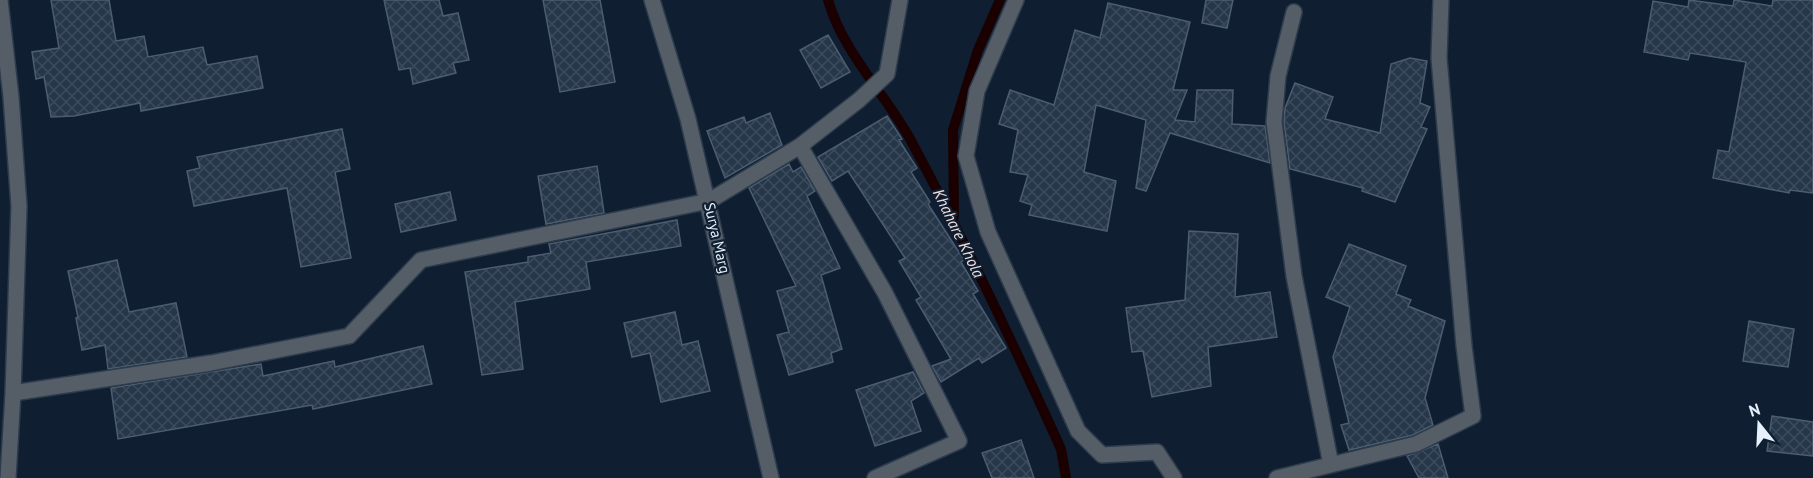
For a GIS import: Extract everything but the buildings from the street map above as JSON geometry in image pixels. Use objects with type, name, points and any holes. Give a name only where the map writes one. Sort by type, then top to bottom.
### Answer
[{"type":"street","points":[[0,0],[11,97],[19,206],[14,393],[8,478]]},
{"type":"street","name":"Surya Marg","points":[[652,0],[688,118],[709,201],[771,478]]},
{"type":"street","points":[[14,393],[211,363],[349,336],[421,260],[709,201],[800,146],[859,100],[887,74],[900,0]]},
{"type":"street","points":[[1016,0],[977,91],[966,156],[988,232],[1078,431],[1102,455],[1157,452],[1174,478]]},
{"type":"street","points":[[1277,478],[1416,444],[1473,416],[1464,346],[1439,58],[1441,0]]},
{"type":"street","points":[[1294,12],[1278,76],[1274,123],[1294,276],[1331,465]]},
{"type":"street","points":[[800,146],[885,293],[959,441],[875,478]]},
{"type":"waterway","name":"Khahare Khola","points":[[828,0],[843,37],[909,137],[969,253],[1061,449],[1066,478]]},
{"type":"waterway","points":[[954,216],[953,130],[978,50],[1000,0]]}]
